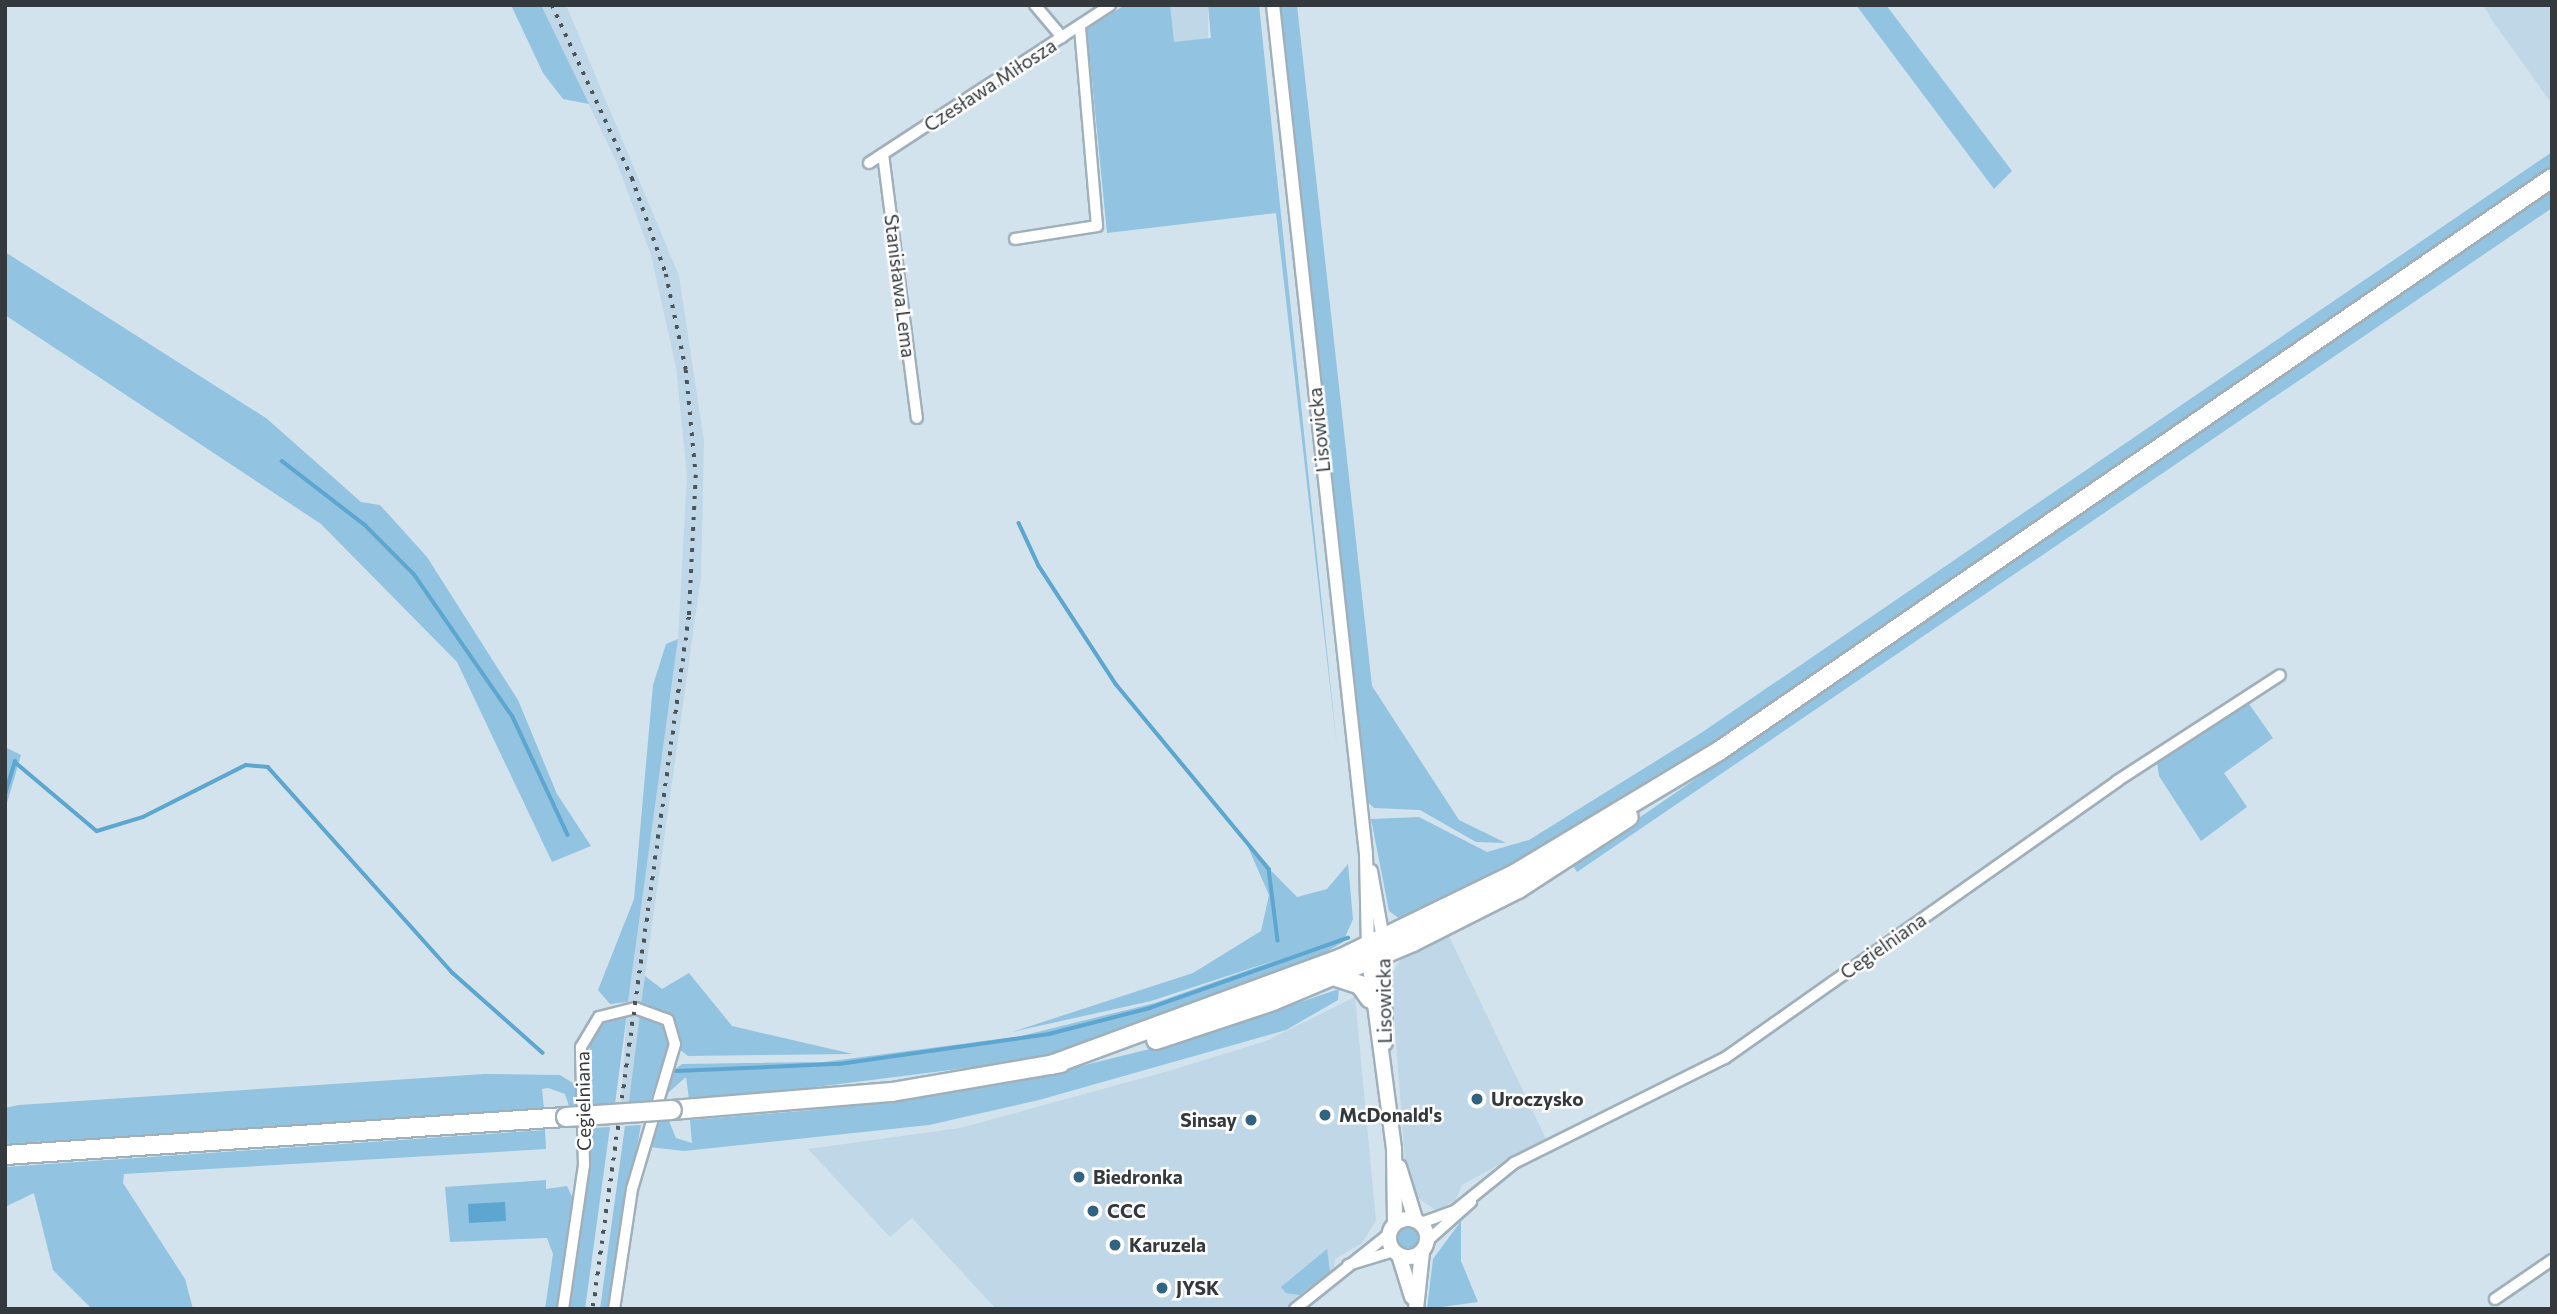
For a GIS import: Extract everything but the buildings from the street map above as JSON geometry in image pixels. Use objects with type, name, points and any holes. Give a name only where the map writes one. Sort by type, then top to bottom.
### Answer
[{"type":"highway","points":[[5,1155],[672,1110],[892,1092],[1052,1065],[1180,1034],[1336,977],[1720,751],[2552,178]]},
{"type":"highway","points":[[1052,1065],[1375,952]]},
{"type":"highway","points":[[1336,977],[1360,985],[1370,999]]},
{"type":"main road","name":"Lisowicka","points":[[1273,5],[1366,854],[1394,1149],[1392,1228],[1396,1253],[1416,1309]]},
{"type":"main road","name":"Lisowicka","points":[[1375,952],[1370,999],[1385,1066]]},
{"type":"main road","name":"Lisowicka","points":[[1394,1149],[1424,1246]]},
{"type":"main road","points":[[1392,1228],[1418,1221]]},
{"type":"main road","points":[[1396,1253],[1424,1246],[1416,1309]]},
{"type":"street","points":[[1035,5],[1062,37]]},
{"type":"street","name":"Czesława Miłosza","points":[[869,163],[1110,5]]},
{"type":"street","points":[[1015,239],[1097,226],[1080,26]]},
{"type":"street","name":"Stanisława Lema","points":[[883,154],[917,418]]},
{"type":"street","name":"Cegielniana","points":[[1418,1221],[1441,1218],[1514,1163],[1725,1058],[2117,781],[2280,675]]},
{"type":"street","name":"Cegielniana","points":[[563,1309],[584,1165],[581,1047],[598,1017],[635,1008],[668,1020],[675,1044],[632,1189],[614,1309]]},
{"type":"street","name":"Cegielniana","points":[[1424,1246],[1463,1214],[1474,1195]]},
{"type":"street","points":[[1295,1309],[1392,1228]]},
{"type":"street","points":[[1348,1265],[1396,1253]]},
{"type":"street","points":[[2494,1299],[2552,1261]]},
{"type":"shaded area","points":[[511,5],[541,5],[589,104],[563,99],[543,73]]},
{"type":"shaded area","points":[[541,5],[566,5],[679,276],[704,441],[701,576],[641,1004],[628,1002],[678,639],[687,476],[676,367],[651,255],[617,163]]},
{"type":"shaded area","points":[[1125,5],[1170,5],[1174,42],[1211,38],[1208,5],[1259,5],[1337,747],[1276,213],[1107,233],[1087,29]]},
{"type":"shaded area","points":[[1170,5],[1208,5],[1208,42],[1170,42]]},
{"type":"shaded area","points":[[1280,5],[1297,5],[1372,686],[1459,820],[1506,843],[1476,842],[1420,810],[1374,808],[1367,801]]},
{"type":"shaded area","points":[[1856,5],[1886,5],[2012,171],[1994,189]]},
{"type":"shaded area","points":[[2483,5],[2552,5],[2552,104],[2492,20]]},
{"type":"shaded area","points":[[2552,152],[2552,166],[1657,783],[1404,922],[1389,911],[1371,819],[1419,817],[1487,852],[1529,840],[1701,733]]},
{"type":"shaded area","points":[[2552,190],[2552,208],[1577,872],[1572,864]]},
{"type":"shaded area","points":[[5,252],[266,418],[361,502],[380,505],[427,557],[518,700],[557,794],[591,846],[552,862],[457,662],[321,524],[5,315]]},
{"type":"shaded area","points":[[678,639],[628,1002],[610,1004],[598,990],[634,899],[653,685],[666,644]]},
{"type":"shaded area","points":[[2247,701],[2273,738],[2224,773],[2247,807],[2201,841],[2159,776],[2157,762]]},
{"type":"shaded area","points":[[5,747],[21,755],[5,810]]},
{"type":"shaded area","points":[[1248,847],[1297,897],[1327,889],[1348,864],[1353,919],[1343,942],[1328,951],[1331,959],[1084,1047],[1014,1062],[744,1096],[689,1098],[686,1077],[661,1099],[671,1072],[682,1064],[824,1062],[1021,1036],[1155,1003],[1279,959],[1151,1001],[1012,1032],[1193,973],[1261,931],[1269,895]]},
{"type":"shaded area","points":[[1448,934],[1546,1139],[1462,1185],[1456,1200],[1437,1211],[1412,1194],[1405,1162],[1391,975],[1406,952]]},
{"type":"shaded area","points":[[689,973],[732,1026],[853,1054],[688,1056],[680,1050],[674,1016],[641,1004],[645,976],[662,989]]},
{"type":"shaded area","points":[[1339,989],[1338,1000],[1286,1030],[1039,1100],[929,1125],[684,1151],[649,1147],[653,1123],[669,1121],[676,1138],[692,1143],[690,1120],[813,1110],[1065,1070],[1194,1038]]},
{"type":"shaded area","points":[[1355,997],[1376,1221],[1362,1243],[1335,1259],[1333,1273],[1286,1309],[996,1309],[912,1218],[890,1237],[808,1149],[960,1128],[1172,1070],[1266,1041]]},
{"type":"shaded area","points":[[627,1013],[640,1014],[634,1106],[621,1105]]},
{"type":"shaded area","points":[[627,1013],[615,1104],[589,1104],[590,1040],[607,1019]]},
{"type":"shaded area","points":[[640,1014],[664,1027],[670,1043],[650,1101],[629,1102]]},
{"type":"shaded area","points":[[484,1074],[560,1075],[576,1085],[579,1105],[569,1106],[565,1094],[548,1088],[542,1089],[544,1109],[5,1144],[5,1108],[19,1105]]},
{"type":"shaded area","points":[[641,1125],[607,1309],[600,1309],[625,1126]]},
{"type":"shaded area","points":[[610,1127],[585,1309],[568,1309],[590,1128]]},
{"type":"shaded area","points":[[545,1130],[546,1149],[124,1174],[123,1183],[185,1279],[193,1309],[92,1309],[53,1270],[34,1193],[5,1207],[5,1167]]},
{"type":"shaded area","points":[[546,1180],[546,1189],[567,1186],[574,1201],[558,1309],[545,1309],[553,1254],[547,1238],[450,1242],[445,1187]]},
{"type":"shaded area","points":[[505,1202],[506,1221],[469,1223],[468,1204]]},
{"type":"shaded area","points":[[1461,1221],[1461,1261],[1478,1302],[1427,1309],[1433,1259]]},
{"type":"shaded area","points":[[1404,1228],[1412,1228],[1418,1238],[1412,1248],[1404,1248],[1398,1242],[1398,1234]]},
{"type":"shaded area","points":[[1327,1249],[1330,1272],[1299,1295],[1286,1293],[1281,1287]]},
{"type":"waterway","points":[[282,461],[365,525],[414,574],[513,717],[568,835]]},
{"type":"waterway","points":[[1019,523],[1039,566],[1116,684],[1269,869],[1278,940]]},
{"type":"waterway","points":[[5,794],[15,762],[97,831],[143,817],[246,765],[268,767],[453,973],[543,1053]]},
{"type":"waterway","points":[[676,1071],[839,1064],[1049,1034],[1150,1008],[1348,938]]},
{"type":"railway","points":[[552,5],[632,178],[666,274],[686,370],[696,475],[689,617],[593,1309]]},
{"type":"place","name":"Uroczysko","points":[[1477,1099]]},
{"type":"place","name":"McDonald's","points":[[1325,1115]]},
{"type":"place","name":"Sinsay","points":[[1251,1120]]},
{"type":"place","name":"Biedronka","points":[[1079,1177]]},
{"type":"place","name":"CCC","points":[[1093,1211]]},
{"type":"place","name":"Karuzela","points":[[1115,1245]]},
{"type":"place","name":"JYSK","points":[[1162,1288]]}]
